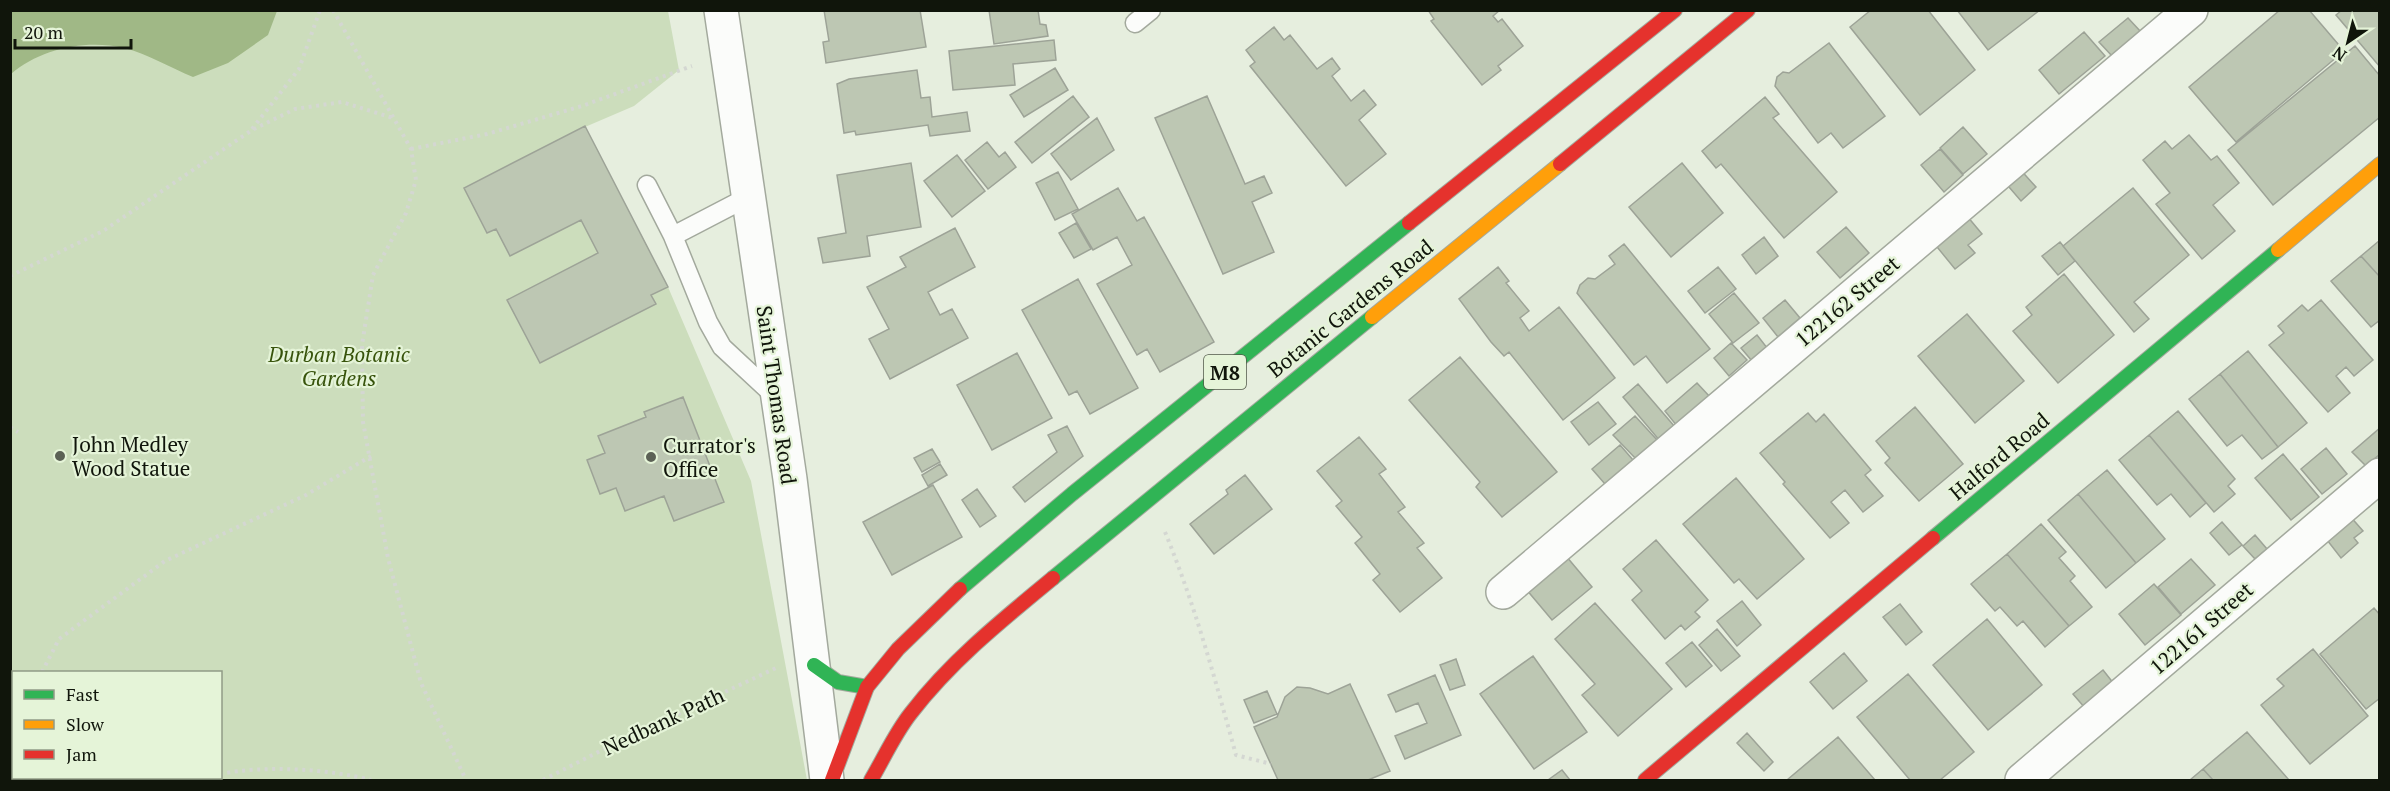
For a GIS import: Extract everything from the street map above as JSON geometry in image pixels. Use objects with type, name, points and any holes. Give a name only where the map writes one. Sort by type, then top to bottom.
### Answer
[{"type":"main road","name":"Botanic Gardens Road","points":[[832,780],[867,687],[898,649],[964,585],[1072,494],[1675,10]]},
{"type":"main road","name":"Botanic Gardens Road","points":[[871,780],[909,715],[946,671],[987,632],[1748,10]]},
{"type":"main road","name":"Halford Road","points":[[1645,780],[2379,164]]},
{"type":"main road","points":[[800,665],[840,685],[867,687]]},
{"type":"street","name":"Saint Thomas Road","points":[[721,10],[778,399],[800,665],[826,780]]},
{"type":"street","name":"122162 Street","points":[[1503,592],[2191,10]]},
{"type":"street","name":"122161 Street","points":[[2022,780],[2379,476]]},
{"type":"lane","points":[[1135,23],[1151,10]]},
{"type":"lane","points":[[647,185],[673,236],[708,322],[722,347],[778,399]]},
{"type":"lane","points":[[673,236],[747,196]]},
{"type":"path","points":[[252,130],[298,69],[320,10]]},
{"type":"path","points":[[333,10],[411,149],[416,180],[406,213],[373,275],[362,345],[363,422],[388,558],[421,683],[466,780]]},
{"type":"path","points":[[411,149],[487,134],[582,106],[679,70],[728,56]]},
{"type":"path","points":[[10,276],[103,231],[252,130],[295,109],[342,102],[393,118]]},
{"type":"path","points":[[10,427],[18,432]]},
{"type":"path","points":[[43,671],[59,639],[165,561],[306,495],[371,456]]},
{"type":"path","points":[[1151,498],[1185,581],[1236,755],[1271,764]]},
{"type":"path","name":"Nedbank Path","points":[[543,780],[622,740],[800,665]]},
{"type":"path","points":[[222,774],[240,770],[342,772],[371,780]]},
{"type":"green space","name":"Durban Botanic Gardens","points":[[10,11],[668,11],[679,70],[634,106],[585,127],[668,287],[751,481],[807,780],[11,780]]},
{"type":"shaded area","points":[[11,10],[277,11],[268,35],[228,63],[193,77],[151,57],[124,48],[94,45],[49,52],[35,58],[11,74]]},
{"type":"building","points":[[824,10],[920,10],[926,47],[826,63],[823,42],[829,41]]},
{"type":"building","points":[[989,10],[1038,10],[1040,24],[1046,25],[1048,36],[994,44]]},
{"type":"building","points":[[1428,10],[1500,10],[1493,16],[1498,22],[1502,19],[1523,46],[1498,66],[1501,70],[1482,85],[1431,21],[1434,19]]},
{"type":"building","points":[[1871,10],[1928,10],[1975,70],[1920,115],[1850,27]]},
{"type":"building","points":[[1957,10],[2040,10],[1988,50]]},
{"type":"building","points":[[2280,10],[2309,10],[2344,51],[2236,142],[2189,87]]},
{"type":"building","points":[[2342,10],[2380,10],[2380,67],[2336,15]]},
{"type":"building","points":[[2128,18],[2141,32],[2112,56],[2099,42]]},
{"type":"building","points":[[1274,27],[1284,40],[1290,35],[1317,69],[1332,58],[1340,69],[1332,76],[1351,101],[1364,90],[1376,105],[1359,120],[1386,154],[1346,186],[1250,66],[1255,62],[1246,50]]},
{"type":"building","points":[[2084,32],[2105,56],[2059,94],[2039,70]]},
{"type":"building","points":[[1054,40],[1056,60],[1013,64],[1015,85],[953,90],[949,51]]},
{"type":"building","points":[[1829,43],[1885,116],[1843,148],[1831,133],[1818,143],[1775,86],[1777,77],[1783,72],[1789,73]]},
{"type":"building","points":[[2355,46],[2380,76],[2380,117],[2273,205],[2228,150]]},
{"type":"building","points":[[1055,68],[1068,90],[1024,117],[1010,95]]},
{"type":"building","points":[[917,70],[921,98],[930,97],[932,117],[967,112],[970,131],[930,136],[928,125],[856,135],[855,131],[844,133],[837,84],[849,79]]},
{"type":"building","points":[[1073,96],[1089,117],[1032,163],[1015,142]]},
{"type":"building","points":[[1207,96],[1245,184],[1264,176],[1272,193],[1252,202],[1274,252],[1223,274],[1155,118]]},
{"type":"building","points":[[1765,97],[1779,114],[1773,118],[1837,192],[1784,238],[1721,164],[1716,168],[1702,151]]},
{"type":"building","points":[[1097,118],[1114,150],[1071,180],[1051,154]]},
{"type":"building","points":[[585,126],[668,287],[651,295],[656,304],[540,363],[507,300],[598,253],[581,220],[510,256],[496,229],[487,233],[464,188]]},
{"type":"building","points":[[1963,127],[1987,154],[1963,174],[1940,148]]},
{"type":"building","points":[[2189,135],[2211,160],[2217,156],[2239,183],[2213,205],[2235,231],[2202,259],[2156,204],[2170,193],[2143,160],[2165,141],[2172,149]]},
{"type":"building","points":[[987,142],[999,157],[1005,152],[1016,167],[988,189],[965,160]]},
{"type":"building","points":[[1940,149],[1963,175],[1944,192],[1921,165]]},
{"type":"building","points":[[957,155],[985,191],[952,217],[924,181]]},
{"type":"building","points":[[911,163],[921,227],[867,236],[870,256],[823,263],[818,238],[846,233],[837,175]]},
{"type":"building","points":[[1682,163],[1723,213],[1671,257],[1629,207]]},
{"type":"building","points":[[2018,167],[2036,187],[2021,201],[2003,180]]},
{"type":"building","points":[[1058,172],[1078,209],[1055,220],[1036,183]]},
{"type":"building","points":[[1118,188],[1137,221],[1144,217],[1214,342],[1160,372],[1147,349],[1137,355],[1097,284],[1132,265],[1117,237],[1093,250],[1072,214]]},
{"type":"building","points":[[2133,188],[2189,255],[2134,302],[2149,319],[2134,332],[2063,246]]},
{"type":"building","points":[[1967,216],[1982,234],[1968,245],[1975,253],[1955,269],[1933,242]]},
{"type":"building","points":[[1076,223],[1091,249],[1074,258],[1059,233]]},
{"type":"building","points":[[1846,227],[1869,253],[1840,278],[1817,252]]},
{"type":"building","points":[[955,228],[975,267],[928,292],[940,315],[952,309],[968,338],[890,379],[869,339],[889,329],[867,287],[906,267],[900,257]]},
{"type":"building","points":[[1764,237],[1778,256],[1756,274],[1742,255]]},
{"type":"building","points":[[2380,240],[2380,277],[2361,256]]},
{"type":"building","points":[[2060,242],[2075,261],[2058,275],[2042,256]]},
{"type":"building","points":[[1624,244],[1710,349],[1667,383],[1646,356],[1634,365],[1577,293],[1580,285],[1588,278],[1595,279],[1615,264],[1609,256]]},
{"type":"building","points":[[2361,256],[2380,277],[2380,320],[2371,327],[2331,281]]},
{"type":"building","points":[[1498,267],[1509,281],[1506,283],[1529,311],[1520,318],[1529,331],[1559,307],[1615,378],[1563,420],[1509,352],[1504,356],[1491,342],[1459,299]]},
{"type":"building","points":[[1718,267],[1736,289],[1705,313],[1688,291]]},
{"type":"building","points":[[2064,274],[2114,335],[2058,383],[2013,331],[2032,315],[2026,307]]},
{"type":"building","points":[[1078,279],[1138,388],[1090,414],[1077,391],[1069,395],[1022,310]]},
{"type":"building","points":[[1734,293],[1759,323],[1733,343],[1709,314]]},
{"type":"building","points":[[1785,300],[1800,318],[1778,337],[1763,318]]},
{"type":"building","points":[[2321,300],[2373,360],[2354,376],[2346,367],[2336,376],[2350,393],[2328,412],[2269,345],[2284,333],[2278,326],[2302,305],[2308,311]]},
{"type":"building","points":[[1967,314],[2024,381],[1975,423],[1918,356]]},
{"type":"building","points":[[1757,335],[1768,349],[1752,361],[1741,348]]},
{"type":"building","points":[[1731,343],[1747,360],[1729,376],[1714,358]]},
{"type":"building","points":[[2248,351],[2307,423],[2278,447],[2220,374]]},
{"type":"building","points":[[1017,353],[1052,418],[992,450],[957,385]]},
{"type":"building","points":[[1460,357],[1557,472],[1502,517],[1476,487],[1480,482],[1409,400]]},
{"type":"building","points":[[2220,374],[2278,447],[2262,459],[2242,435],[2227,446],[2189,399]]},
{"type":"building","points":[[1697,383],[1710,397],[1677,426],[1665,411]]},
{"type":"building","points":[[1638,384],[1675,427],[1660,441],[1623,397]]},
{"type":"building","name":"Currator's Office","points":[[683,397],[724,502],[674,521],[664,496],[625,511],[616,488],[600,494],[587,460],[605,453],[598,436],[646,417],[644,412]]},
{"type":"building","points":[[1598,402],[1616,424],[1589,445],[1571,422]]},
{"type":"building","points":[[1915,407],[1963,464],[1919,501],[1885,463],[1890,458],[1876,441]]},
{"type":"building","points":[[2178,411],[2235,479],[2228,486],[2235,494],[2214,512],[2149,435]]},
{"type":"building","points":[[1808,413],[1816,422],[1824,414],[1871,470],[1865,475],[1883,496],[1863,512],[1845,490],[1831,502],[1849,523],[1830,538],[1783,484],[1785,482],[1760,453]]},
{"type":"building","points":[[1635,416],[1658,441],[1637,460],[1613,435]]},
{"type":"building","points":[[1067,426],[1083,456],[1025,502],[1013,487],[1057,452],[1048,435]]},
{"type":"building","points":[[2380,428],[2380,454],[2366,466],[2352,452]]},
{"type":"building","points":[[2149,435],[2206,503],[2190,517],[2171,494],[2157,505],[2119,460]]},
{"type":"building","points":[[1359,437],[1386,469],[1379,474],[1405,507],[1398,512],[1424,543],[1417,548],[1442,578],[1400,612],[1373,580],[1380,574],[1355,543],[1362,537],[1336,506],[1342,501],[1317,471]]},
{"type":"building","points":[[1620,445],[1633,460],[1605,484],[1592,469]]},
{"type":"building","points":[[2326,448],[2347,474],[2322,494],[2301,469]]},
{"type":"building","points":[[932,449],[940,462],[922,472],[914,458]]},
{"type":"building","points":[[2283,454],[2319,497],[2291,520],[2255,478]]},
{"type":"building","points":[[940,464],[947,475],[928,486],[922,475]]},
{"type":"building","points":[[2107,470],[2165,539],[2136,563],[2078,494]]},
{"type":"building","points":[[1245,475],[1272,509],[1214,554],[1190,524],[1228,494],[1226,490]]},
{"type":"building","points":[[1736,478],[1804,559],[1757,599],[1739,579],[1734,583],[1683,524]]},
{"type":"building","points":[[933,485],[962,537],[892,575],[863,522]]},
{"type":"building","points":[[977,489],[996,516],[980,527],[962,500]]},
{"type":"building","points":[[2078,494],[2136,563],[2106,588],[2048,520]]},
{"type":"building","points":[[2349,515],[2363,531],[2354,538],[2358,543],[2341,558],[2324,536]]},
{"type":"building","points":[[2222,522],[2242,545],[2229,555],[2210,533]]},
{"type":"building","points":[[2041,524],[2066,552],[2059,558],[2075,576],[2070,581],[2092,607],[2069,626],[2007,554]]},
{"type":"building","points":[[2255,535],[2267,549],[2255,559],[2243,546]]},
{"type":"building","points":[[1656,540],[1708,600],[1695,612],[1700,617],[1685,630],[1681,625],[1665,639],[1632,600],[1642,591],[1623,569]]},
{"type":"building","points":[[2007,554],[2069,626],[2045,647],[2023,621],[2017,626],[2000,607],[1995,611],[1971,584]]},
{"type":"building","points":[[1566,556],[1592,587],[1552,620],[1526,589]]},
{"type":"building","points":[[2191,559],[2215,585],[2181,614],[2158,587]]},
{"type":"building","points":[[2154,584],[2181,615],[2145,645],[2119,614]]},
{"type":"building","points":[[1742,601],[1761,625],[1737,646],[1717,621]]},
{"type":"building","points":[[1595,603],[1672,689],[1618,736],[1582,695],[1595,684],[1555,639]]},
{"type":"building","points":[[1900,604],[1922,632],[1906,645],[1883,617]]},
{"type":"building","points":[[2374,608],[2380,615],[2380,698],[2366,709],[2320,654]]},
{"type":"building","points":[[1987,619],[2042,685],[1988,730],[1933,665]]},
{"type":"building","points":[[1717,629],[1740,656],[1721,671],[1699,645]]},
{"type":"building","points":[[1692,642],[1712,666],[1686,687],[1666,663]]},
{"type":"building","points":[[2313,649],[2368,716],[2310,764],[2261,705],[2284,686],[2277,679]]},
{"type":"building","points":[[1844,653],[1867,681],[1833,709],[1810,682]]},
{"type":"building","points":[[1533,656],[1587,732],[1534,769],[1480,694]]},
{"type":"building","points":[[1456,659],[1465,685],[1450,690],[1440,665]]},
{"type":"building","points":[[2103,670],[2114,684],[2085,708],[2073,694]]},
{"type":"building","points":[[1908,674],[1974,752],[1940,780],[1910,780],[1857,717]]},
{"type":"building","points":[[1435,675],[1461,735],[1405,759],[1395,736],[1427,723],[1418,703],[1396,712],[1388,695]]},
{"type":"building","points":[[1350,684],[1390,771],[1368,780],[1278,780],[1254,727],[1277,717],[1285,697],[1297,687],[1310,688],[1328,694]]},
{"type":"building","points":[[1267,691],[1277,714],[1254,723],[1244,700]]},
{"type":"building","points":[[2247,732],[2289,780],[2213,780],[2203,769]]},
{"type":"building","points":[[1747,733],[1773,762],[1764,771],[1737,743]]},
{"type":"building","points":[[1838,737],[1875,780],[1787,780]]},
{"type":"building","points":[[2203,769],[2213,780],[2190,780]]},
{"type":"building","points":[[1562,770],[1570,780],[1548,780]]},
{"type":"traffic: fast","points":[[960,589],[1072,494],[1409,223]]},
{"type":"traffic: fast","points":[[1933,538],[2278,250]]},
{"type":"traffic: fast","points":[[1053,578],[1372,317]]},
{"type":"traffic: fast","points":[[814,665],[838,682],[867,687]]},
{"type":"traffic: slow","points":[[1372,317],[1560,164]]},
{"type":"traffic: slow","points":[[2278,250],[2380,164]]},
{"type":"traffic: jam","points":[[1409,223],[1675,10]]},
{"type":"traffic: jam","points":[[1560,164],[1748,10]]},
{"type":"traffic: jam","points":[[1645,780],[1933,538]]},
{"type":"traffic: jam","points":[[871,780],[900,729],[926,694],[978,642],[1053,578]]},
{"type":"traffic: jam","points":[[832,780],[867,687],[898,649],[960,589]]},
{"type":"place","name":"John Medley Wood Statue","points":[[60,456]]},
{"type":"place","name":"Currator's Office","points":[[651,457]]}]
